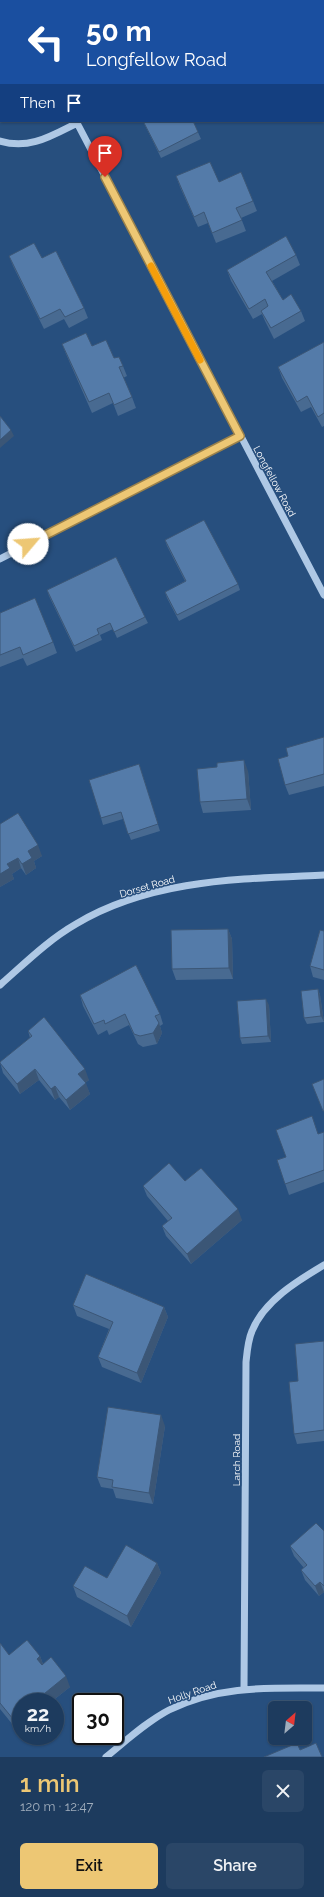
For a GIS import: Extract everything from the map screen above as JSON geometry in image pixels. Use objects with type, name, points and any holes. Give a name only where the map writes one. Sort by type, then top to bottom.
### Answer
[{"type":"street","points":[[0,140],[19,145],[44,140],[76,122]]},
{"type":"street","name":"Longfellow Road","points":[[76,122],[324,594]]},
{"type":"street","points":[[0,558],[240,436]]},
{"type":"street","name":"Dorset Road","points":[[0,985],[70,928],[94,914],[124,902],[177,887],[202,883],[324,875]]},
{"type":"street","name":"Larch Road","points":[[244,1689],[246,1362],[249,1340],[251,1332],[258,1319],[271,1304],[288,1289],[324,1265]]},
{"type":"street","name":"Holly Road","points":[[106,1757],[139,1730],[168,1710],[203,1696],[244,1689],[324,1688]]},
{"type":"building","points":[[144,122],[193,122],[198,132],[159,152]]},
{"type":"building","points":[[210,162],[219,182],[241,172],[253,201],[236,208],[242,220],[212,233],[204,212],[194,217],[176,176]]},
{"type":"building","points":[[286,236],[296,255],[266,272],[283,300],[291,294],[301,311],[271,328],[261,311],[268,306],[265,299],[249,309],[227,270]]},
{"type":"building","points":[[34,243],[42,258],[56,251],[84,308],[65,317],[60,309],[40,319],[9,256]]},
{"type":"building","points":[[86,333],[92,346],[106,340],[114,358],[119,357],[123,366],[119,367],[132,397],[114,405],[109,393],[89,402],[62,344]]},
{"type":"building","points":[[324,342],[324,413],[318,417],[307,396],[297,402],[278,367]]},
{"type":"building","points":[[0,416],[11,430],[0,440]]},
{"type":"building","points":[[204,520],[238,584],[177,615],[165,592],[186,581],[165,540]]},
{"type":"building","points":[[116,557],[145,617],[114,632],[110,623],[97,629],[99,634],[74,646],[47,590]]},
{"type":"building","points":[[35,598],[53,642],[23,655],[20,647],[0,655],[0,613]]},
{"type":"building","points":[[324,737],[324,774],[285,785],[278,759],[288,756],[286,748]]},
{"type":"building","points":[[244,760],[247,799],[200,802],[197,769],[217,767],[217,763]]},
{"type":"building","points":[[139,764],[158,824],[128,834],[121,812],[101,818],[89,780]]},
{"type":"building","points":[[18,813],[38,845],[28,851],[32,858],[22,864],[18,858],[7,864],[10,868],[0,874],[0,824]]},
{"type":"building","points":[[228,929],[229,968],[172,969],[171,930]]},
{"type":"building","points":[[320,930],[324,931],[324,970],[310,966]]},
{"type":"building","points":[[136,965],[160,1014],[155,1016],[159,1023],[153,1033],[140,1036],[134,1034],[125,1014],[105,1024],[104,1020],[94,1024],[80,995]]},
{"type":"building","points":[[318,989],[321,1016],[304,1018],[301,991]]},
{"type":"building","points":[[266,999],[268,1036],[240,1038],[237,1001]]},
{"type":"building","points":[[44,1017],[85,1069],[78,1074],[86,1083],[66,1100],[55,1086],[51,1089],[35,1069],[17,1084],[0,1063],[32,1036],[28,1031]]},
{"type":"building","points":[[324,1079],[324,1111],[323,1111],[312,1084]]},
{"type":"building","points":[[312,1116],[318,1134],[324,1132],[324,1170],[285,1184],[277,1160],[286,1157],[276,1130]]},
{"type":"building","points":[[169,1163],[185,1181],[201,1168],[238,1209],[187,1254],[162,1226],[172,1218],[143,1186]]},
{"type":"building","points":[[86,1274],[164,1307],[137,1373],[98,1357],[113,1322],[73,1305]]},
{"type":"building","points":[[324,1341],[324,1430],[294,1434],[289,1382],[298,1381],[295,1344]]},
{"type":"building","points":[[108,1407],[161,1415],[149,1493],[112,1487],[113,1480],[97,1477]]},
{"type":"building","points":[[316,1523],[324,1531],[324,1586],[320,1582],[315,1586],[301,1570],[307,1565],[290,1546]]},
{"type":"building","points":[[126,1545],[157,1563],[127,1616],[73,1586],[85,1566],[107,1578]]},
{"type":"building","points":[[27,1640],[40,1656],[37,1659],[42,1665],[51,1657],[66,1676],[45,1693],[12,1693],[12,1718],[0,1703],[0,1643],[9,1655]]},
{"type":"building","points":[[316,1743],[322,1757],[264,1757],[292,1745],[298,1745],[300,1750]]},
{"type":"slow traffic","points":[[151,266],[200,360]]},
{"type":"route","points":[[28,544],[240,436],[105,177]]}]
